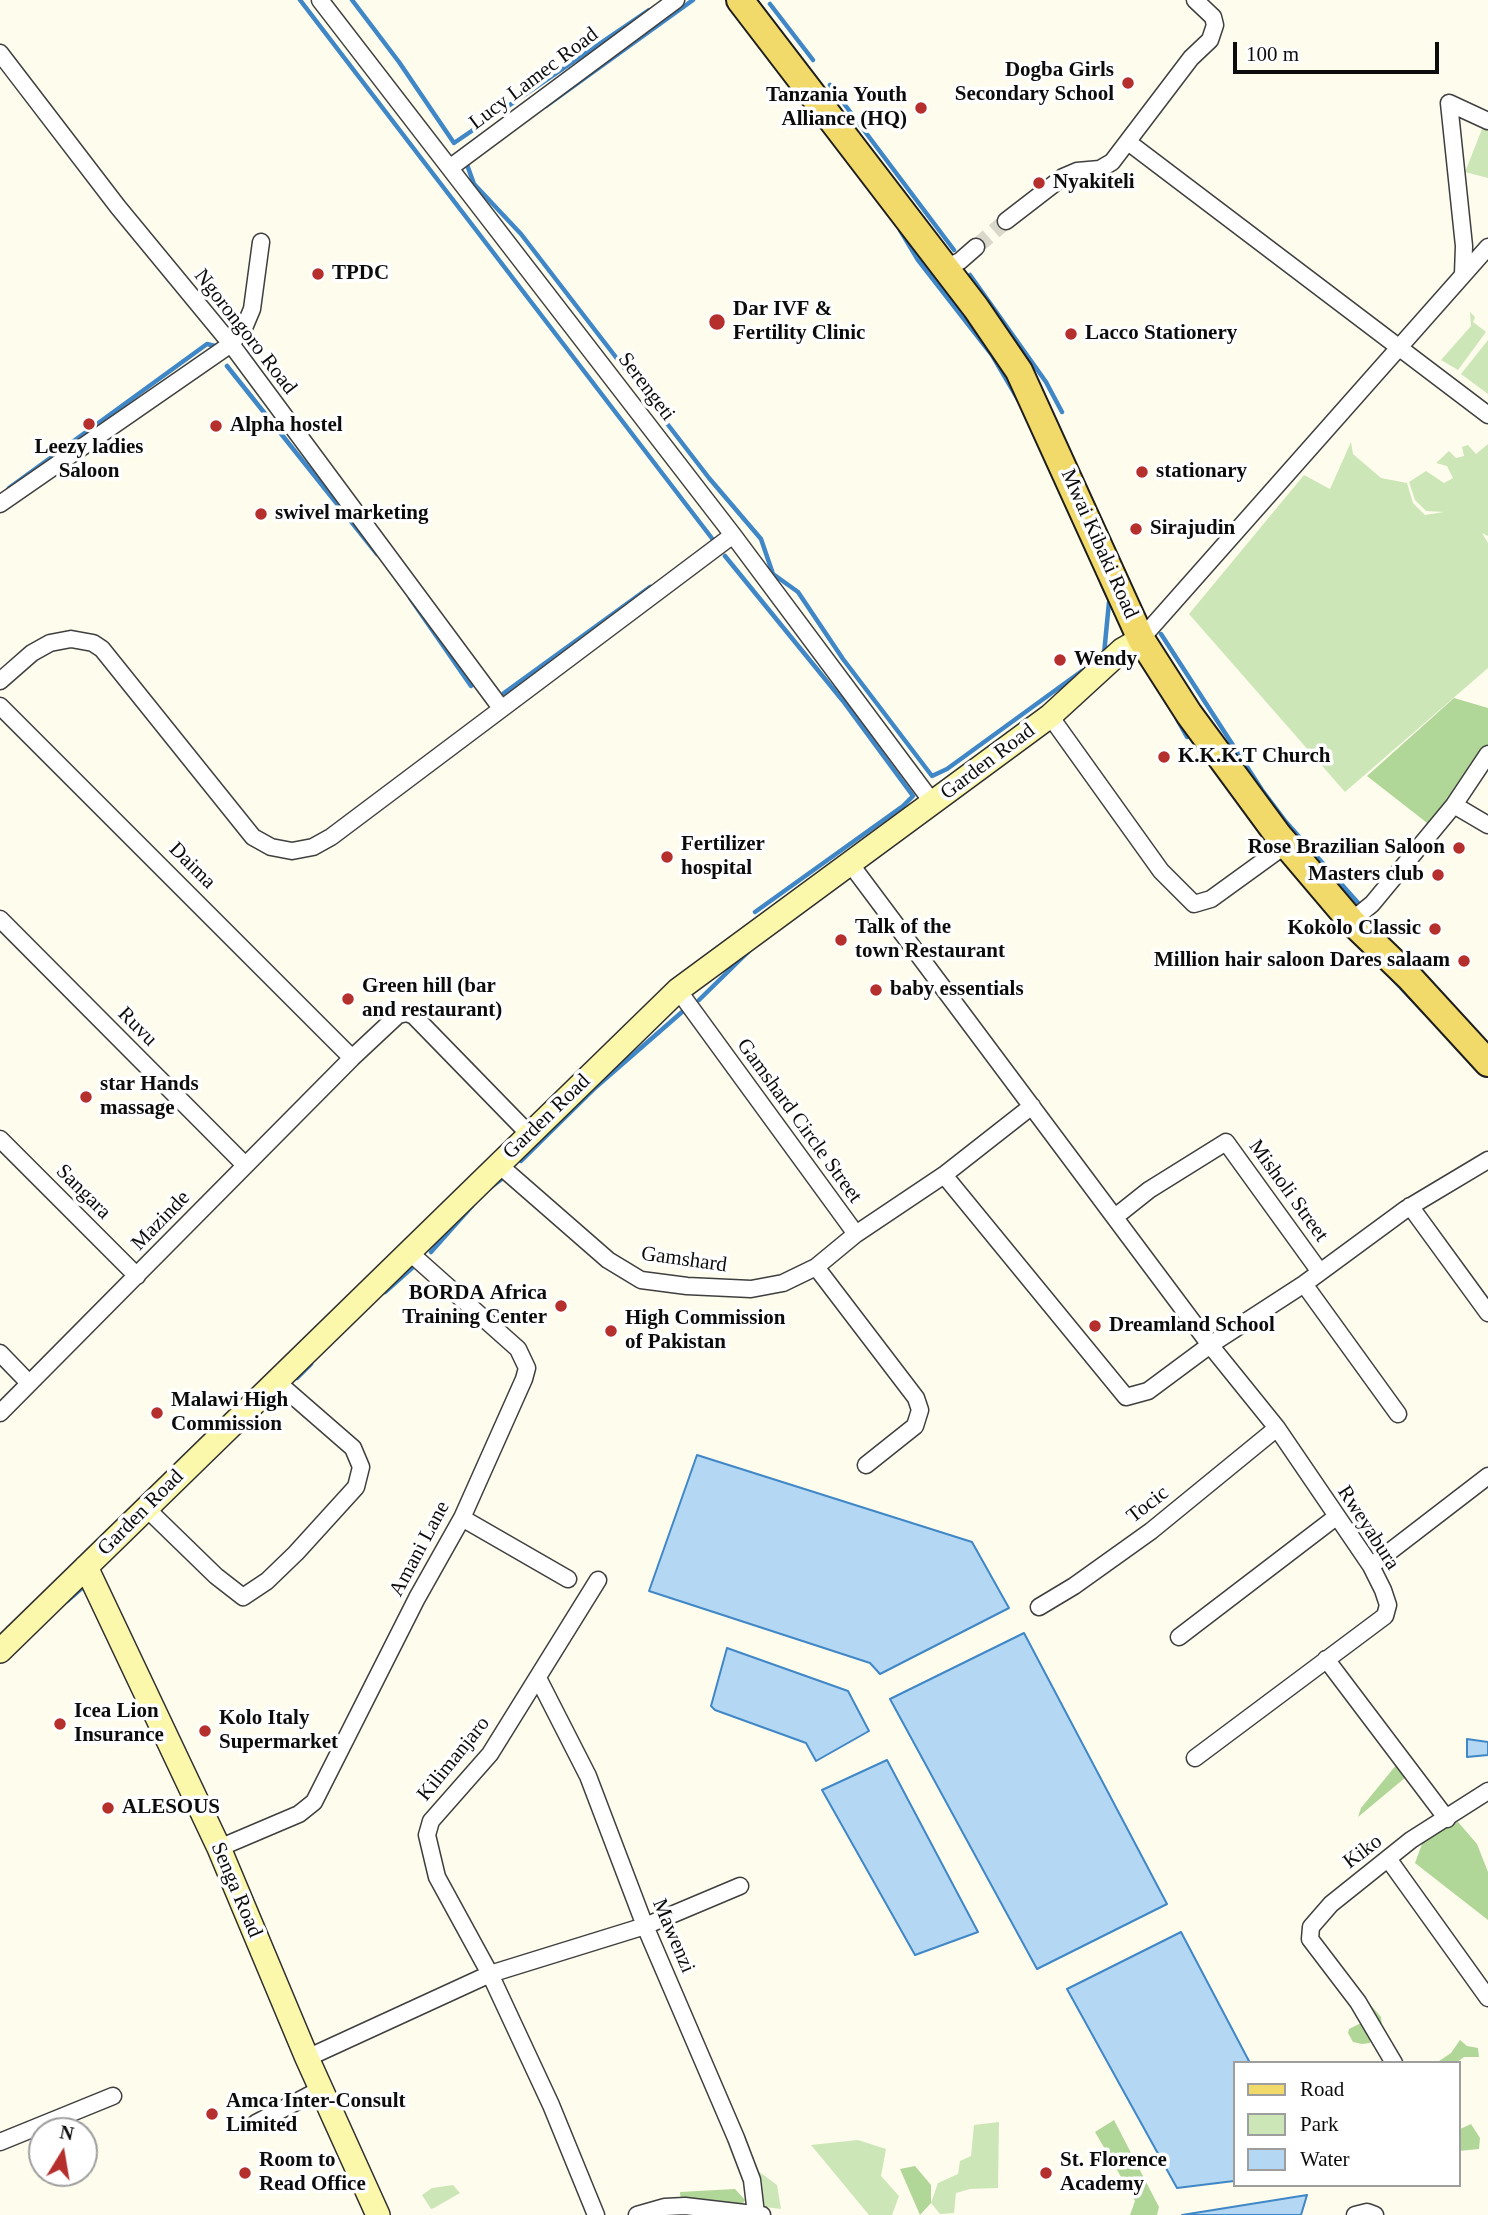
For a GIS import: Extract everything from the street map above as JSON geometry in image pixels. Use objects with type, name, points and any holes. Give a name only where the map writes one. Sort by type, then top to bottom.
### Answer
[{"type":"main road","name":"Mwai Kibaki Road","points":[[749,3],[1018,371],[1141,639],[1189,714],[1287,844],[1351,921],[1410,978],[1488,1063]]},
{"type":"street","name":"Serengeti","points":[[320,0],[733,535],[933,803]]},
{"type":"street","name":"Lucy Lamec Road","points":[[451,167],[676,0]]},
{"type":"street","points":[[1006,221],[1063,177],[1107,166],[1128,142],[1214,33],[1213,17],[1195,0]]},
{"type":"street","name":"Ngorongoro Road","points":[[0,53],[118,207],[231,344],[500,708]]},
{"type":"street","points":[[1463,274],[1464,246],[1449,103],[1488,121]]},
{"type":"street","points":[[1128,142],[1488,415]]},
{"type":"street","points":[[0,505],[231,344],[244,328],[252,309],[261,242]]},
{"type":"street","points":[[945,268],[960,261],[976,247]]},
{"type":"street","points":[[1141,639],[1488,247]]},
{"type":"street","points":[[0,681],[32,653],[50,643],[71,639],[93,643],[102,649],[253,837],[271,848],[292,851],[313,847],[331,837],[733,535]]},
{"type":"street","name":"Garden Road","points":[[0,1651],[678,990],[1050,716],[1122,650],[1141,639]]},
{"type":"street","name":"Daima","points":[[0,706],[352,1058]]},
{"type":"street","points":[[1050,716],[1161,871],[1194,904],[1212,900],[1287,844]]},
{"type":"street","points":[[1351,921],[1372,904],[1454,805],[1488,754]]},
{"type":"street","points":[[1454,805],[1488,825]]},
{"type":"street","name":"Rweyabura","points":[[849,862],[1209,1345],[1277,1428],[1371,1566],[1388,1605],[1385,1616],[1195,1758]]},
{"type":"street","name":"Ruvu","points":[[0,919],[245,1165]]},
{"type":"street","name":"Gamshard Circle Street","points":[[678,990],[856,1234],[816,1267]]},
{"type":"street","name":"Mazinde","points":[[0,1413],[352,1058],[398,1015],[411,1014],[529,1134]]},
{"type":"street","points":[[856,1234],[944,1175],[1032,1106]]},
{"type":"street","name":"Sangara","points":[[0,1139],[137,1276]]},
{"type":"street","name":"Misholi Street","points":[[1115,1217],[1149,1190],[1226,1142],[1320,1272]]},
{"type":"street","points":[[944,1175],[1126,1397],[1148,1391],[1209,1345],[1304,1284],[1410,1206],[1488,1160]]},
{"type":"street","name":"Gamshard","points":[[498,1164],[608,1260],[641,1280],[688,1286],[751,1289],[783,1283],[816,1267]]},
{"type":"street","points":[[1410,1206],[1488,1313]]},
{"type":"street","name":"Amani Lane","points":[[219,1848],[299,1814],[314,1802],[417,1598],[462,1518],[519,1394],[527,1368],[518,1349],[408,1251]]},
{"type":"street","points":[[816,1267],[916,1398],[920,1410],[915,1426],[866,1465]]},
{"type":"street","points":[[1304,1284],[1398,1414]]},
{"type":"street","points":[[0,1353],[29,1383]]},
{"type":"street","points":[[146,1508],[216,1576],[243,1597],[267,1581],[296,1553],[356,1486],[360,1467],[353,1448],[276,1381]]},
{"type":"street","name":"Tocic","points":[[1040,1607],[1151,1531],[1277,1428]]},
{"type":"street","points":[[1371,1566],[1488,1476]]},
{"type":"street","points":[[1179,1637],[1336,1517]]},
{"type":"street","points":[[462,1518],[568,1579]]},
{"type":"street","name":"Senga Road","points":[[86,1567],[219,1848],[307,2058],[378,2215]]},
{"type":"street","name":"Kilimanjaro","points":[[596,2215],[551,2105],[490,1974],[437,1877],[427,1835],[431,1821],[490,1754],[598,1580]]},
{"type":"street","points":[[1326,1659],[1447,1819]]},
{"type":"street","name":"Mawenzi","points":[[538,1678],[588,1776],[645,1926],[741,2150],[759,2214]]},
{"type":"street","name":"Kiko","points":[[1393,2061],[1358,2002],[1310,1940],[1311,1927],[1331,1904],[1411,1840],[1488,1791]]},
{"type":"street","points":[[1389,1860],[1486,1991]]},
{"type":"street","points":[[307,2058],[490,1974],[645,1926],[740,1886]]},
{"type":"street","points":[[256,2123],[321,2089]]},
{"type":"street","points":[[0,2142],[113,2096]]},
{"type":"street","points":[[637,2215],[665,2207],[685,2206],[759,2214]]},
{"type":"green space","points":[[1488,114],[1488,178],[1465,172]]},
{"type":"green space","points":[[1470,312],[1475,317],[1473,322],[1486,332],[1458,370],[1441,360],[1471,326]]},
{"type":"green space","points":[[1488,340],[1488,394],[1461,374]]},
{"type":"green space","points":[[1351,442],[1353,454],[1381,478],[1407,483],[1413,503],[1425,515],[1444,512],[1426,511],[1415,500],[1409,482],[1426,471],[1444,483],[1453,478],[1447,466],[1436,463],[1449,451],[1456,458],[1464,456],[1462,447],[1468,445],[1476,454],[1488,444],[1488,536],[1482,533],[1488,543],[1488,668],[1345,792],[1189,614],[1304,475],[1330,489]]},
{"type":"green space","points":[[1454,698],[1488,708],[1488,744],[1431,826],[1367,776]]},
{"type":"green space","points":[[1397,1764],[1406,1777],[1358,1817],[1361,1808]]},
{"type":"green space","points":[[1458,1822],[1477,1844],[1488,1872],[1488,1920],[1415,1863],[1422,1844],[1420,1834]]},
{"type":"green space","points":[[1360,2002],[1368,2002],[1381,2017],[1381,2032],[1370,2037],[1370,2043],[1353,2042],[1348,2033],[1349,2029],[1365,2021]]},
{"type":"green space","points":[[1460,2040],[1467,2046],[1478,2048],[1479,2057],[1439,2061],[1451,2053]]},
{"type":"green space","points":[[1114,2120],[1159,2207],[1157,2215],[1130,2215],[1135,2201],[1095,2132]]},
{"type":"green space","points":[[999,2122],[998,2188],[970,2189],[956,2193],[954,2213],[940,2214],[931,2203],[938,2183],[958,2174],[960,2161],[971,2156],[974,2125]]},
{"type":"green space","points":[[1471,2124],[1480,2138],[1479,2149],[1460,2151],[1460,2129]]},
{"type":"green space","points":[[858,2140],[886,2149],[881,2176],[899,2196],[892,2215],[869,2215],[811,2145]]},
{"type":"green space","points":[[750,2165],[777,2185],[781,2209],[765,2207]]},
{"type":"green space","points":[[915,2166],[931,2185],[931,2203],[920,2215],[900,2169]]},
{"type":"green space","points":[[453,2185],[460,2193],[431,2209],[422,2195],[432,2188]]},
{"type":"green space","points":[[735,2189],[745,2200],[739,2211],[681,2204],[680,2192]]},
{"type":"water","points":[[697,1455],[972,1542],[1009,1608],[880,1674],[870,1663],[649,1591]]},
{"type":"water","points":[[1024,1633],[1167,1904],[1037,1969],[890,1699]]},
{"type":"water","points":[[727,1648],[848,1691],[869,1731],[816,1761],[806,1743],[715,1710],[711,1706]]},
{"type":"water","points":[[1467,1739],[1488,1742],[1488,1755],[1467,1757]]},
{"type":"water","points":[[887,1760],[978,1932],[915,1955],[822,1790]]},
{"type":"water","points":[[1181,1932],[1249,2061],[1232,2061],[1232,2181],[1177,2188],[1067,1989]]},
{"type":"water","points":[[1307,2195],[1301,2215],[1182,2215]]},
{"type":"waterway","points":[[300,0],[714,541],[711,543]]},
{"type":"waterway","points":[[352,0],[399,62],[454,143],[649,10]]},
{"type":"waterway","points":[[546,106],[693,0]]},
{"type":"waterway","points":[[770,4],[813,60]]},
{"type":"waterway","points":[[830,85],[954,250]]},
{"type":"waterway","points":[[466,162],[474,184],[521,234],[709,478],[761,539],[773,574],[798,592],[843,659],[932,776],[947,769],[1086,668]]},
{"type":"waterway","points":[[900,230],[918,260],[992,355],[1019,401]]},
{"type":"waterway","points":[[970,275],[1046,382],[1062,412]]},
{"type":"waterway","points":[[9,488],[207,344],[219,347]]},
{"type":"waterway","points":[[227,366],[377,554]]},
{"type":"waterway","points":[[725,556],[843,701],[913,796],[903,806],[755,912]]},
{"type":"waterway","points":[[1102,584],[1116,614]]},
{"type":"waterway","points":[[504,693],[650,587]]},
{"type":"waterway","points":[[410,598],[471,686]]},
{"type":"waterway","points":[[1104,654],[1109,602]]},
{"type":"waterway","points":[[1161,634],[1262,790],[1286,822],[1360,905]]},
{"type":"waterway","points":[[1177,719],[1187,737]]},
{"type":"waterway","points":[[699,1000],[748,952]]},
{"type":"waterway","points":[[1389,975],[1424,1012]]},
{"type":"waterway","points":[[521,1161],[596,1087],[682,1012]]},
{"type":"waterway","points":[[491,1187],[503,1178]]},
{"type":"waterway","points":[[431,1252],[472,1206]]},
{"type":"waterway","points":[[385,1292],[412,1268]]},
{"type":"waterway","points":[[297,1378],[311,1364]]},
{"type":"waterway","points":[[67,1601],[82,1588]]},
{"type":"tunnel","points":[[976,247],[1006,221]]},
{"type":"place","name":"Dogba Girls Secondary School","points":[[1128,83]]},
{"type":"place","name":"Tanzania Youth Alliance (HQ)","points":[[921,108]]},
{"type":"place","name":"Nyakiteli","points":[[1039,183]]},
{"type":"place","name":"TPDC","points":[[318,274]]},
{"type":"place","name":"Dar IVF & Fertility Clinic","points":[[717,322]]},
{"type":"place","name":"Lacco Stationery","points":[[1071,334]]},
{"type":"place","name":"Leezy ladies Saloon","points":[[89,424]]},
{"type":"place","name":"Alpha hostel","points":[[216,426]]},
{"type":"place","name":"stationary","points":[[1142,472]]},
{"type":"place","name":"swivel marketing","points":[[261,514]]},
{"type":"place","name":"Sirajudin","points":[[1136,529]]},
{"type":"place","name":"Wendy","points":[[1060,660]]},
{"type":"place","name":"K.K.K.T Church","points":[[1164,757]]},
{"type":"place","name":"Rose Brazilian Saloon","points":[[1459,848]]},
{"type":"place","name":"Fertilizer hospital","points":[[667,857]]},
{"type":"place","name":"Masters club","points":[[1438,875]]},
{"type":"place","name":"Kokolo Classic","points":[[1435,929]]},
{"type":"place","name":"Talk of the town Restaurant","points":[[841,940]]},
{"type":"place","name":"Million hair saloon Dares salaam","points":[[1464,961]]},
{"type":"place","name":"baby essentials","points":[[876,990]]},
{"type":"place","name":"Green hill (bar and restaurant)","points":[[348,999]]},
{"type":"place","name":"star Hands massage","points":[[86,1097]]},
{"type":"place","name":"BORDA Africa Training Center","points":[[561,1306]]},
{"type":"place","name":"Dreamland School","points":[[1095,1326]]},
{"type":"place","name":"High Commission of Pakistan","points":[[611,1331]]},
{"type":"place","name":"Malawi High Commission","points":[[157,1413]]},
{"type":"place","name":"Icea Lion Insurance","points":[[60,1724]]},
{"type":"place","name":"Kolo Italy Supermarket","points":[[205,1731]]},
{"type":"place","name":"ALESOUS","points":[[108,1808]]},
{"type":"place","name":"Amca Inter-Consult Limited","points":[[212,2114]]},
{"type":"place","name":"Room to Read Office","points":[[245,2173]]},
{"type":"place","name":"St. Florence Academy","points":[[1046,2173]]}]
